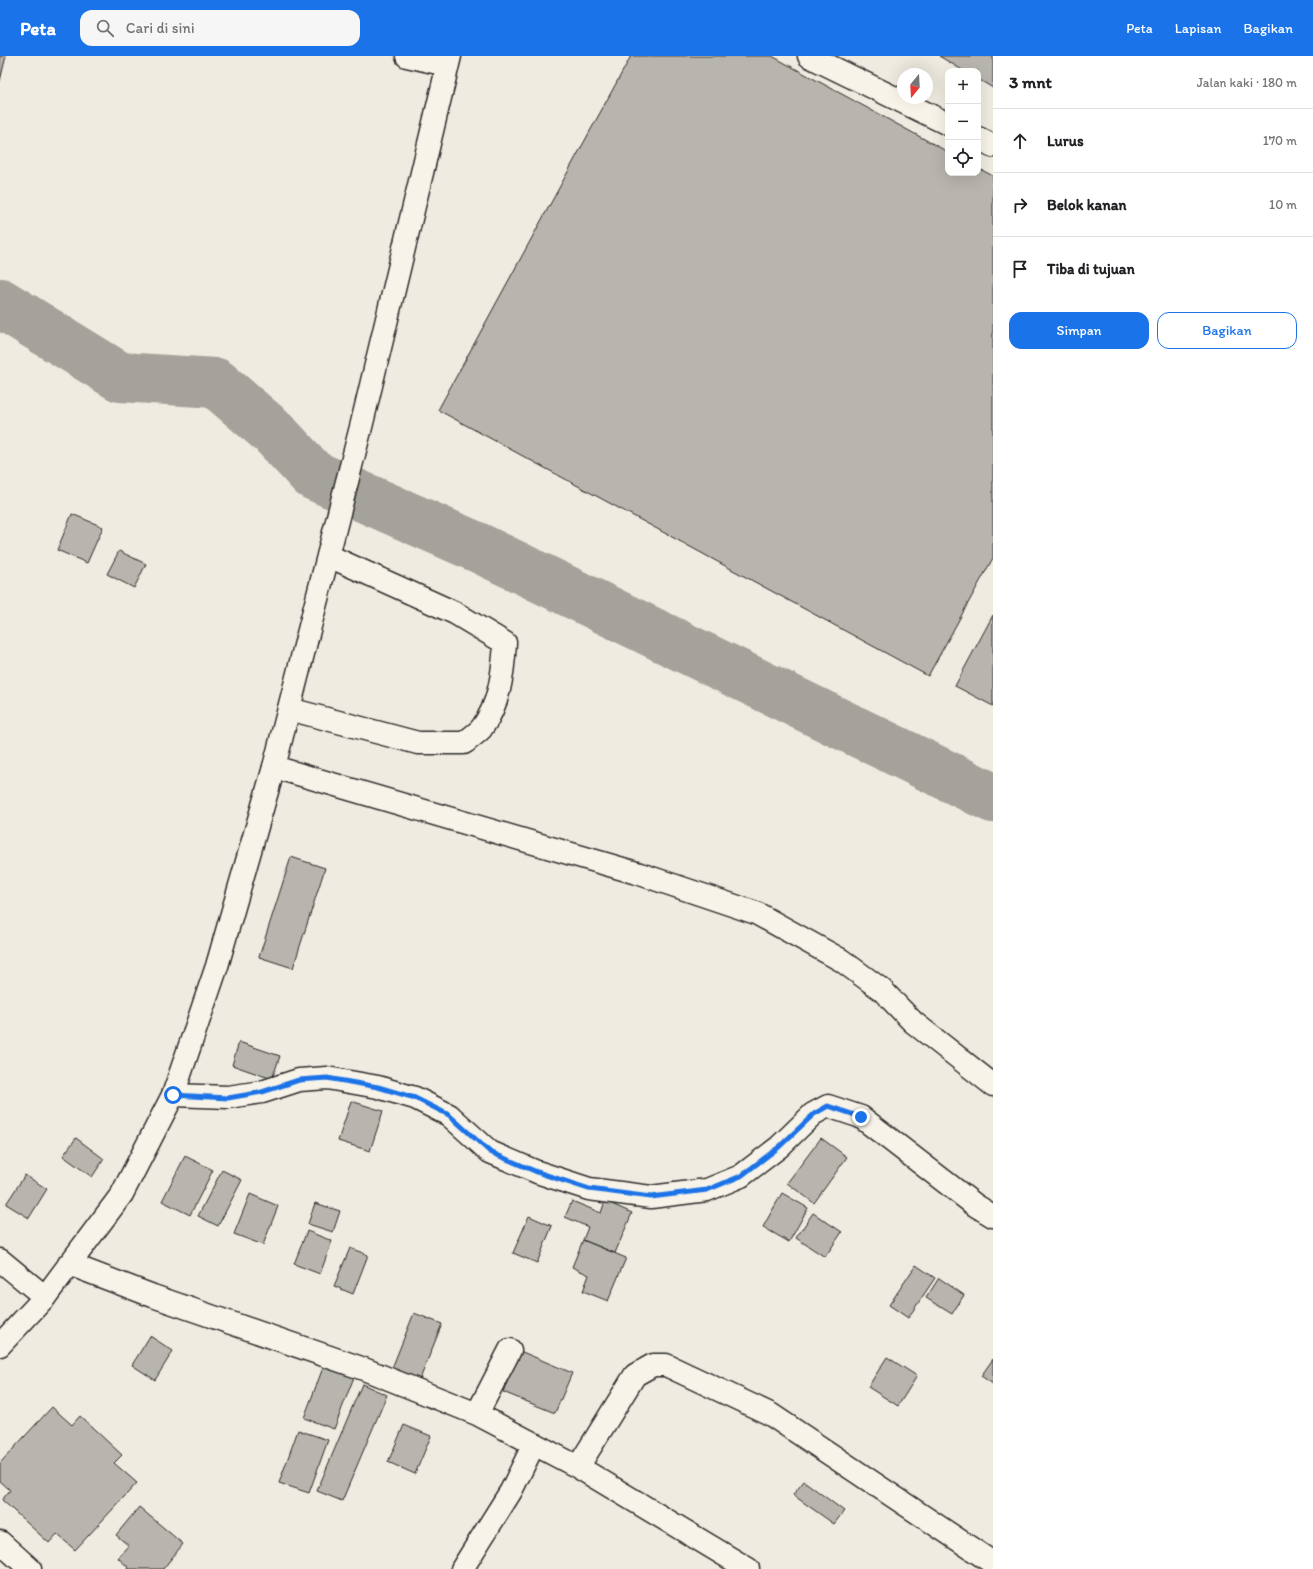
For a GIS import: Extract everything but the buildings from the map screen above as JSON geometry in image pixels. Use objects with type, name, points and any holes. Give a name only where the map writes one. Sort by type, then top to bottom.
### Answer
[{"type":"main road","points":[[0,1345],[45,1296],[122,1194],[173,1095],[217,966],[274,767],[329,556],[448,61],[408,56]]},
{"type":"main road","points":[[809,56],[945,123]]},
{"type":"main road","points":[[981,140],[993,146]]},
{"type":"main road","points":[[289,709],[418,743],[464,743],[480,729],[495,704],[503,675],[505,643],[455,613],[329,556]]},
{"type":"main road","points":[[274,767],[640,874],[756,913],[847,964],[882,990],[913,1022],[993,1085]]},
{"type":"main road","points":[[173,1095],[228,1098],[262,1092],[299,1080],[327,1078],[378,1087],[415,1098],[449,1115],[490,1152],[537,1172],[589,1189],[651,1197],[707,1190],[741,1176],[779,1147],[814,1114],[828,1106],[861,1117],[975,1205],[993,1216]]},
{"type":"main road","points":[[0,1260],[45,1296]]},
{"type":"main road","points":[[69,1264],[153,1296],[364,1369],[477,1414],[578,1467],[736,1566]]},
{"type":"main road","points":[[477,1414],[510,1350]]},
{"type":"main road","points":[[578,1467],[635,1375],[653,1365],[666,1365],[770,1414],[993,1563]]},
{"type":"main road","points":[[462,1569],[511,1491],[534,1444]]},
{"type":"main road","points":[[0,1542],[30,1569]]},
{"type":"waterway","points":[[0,303],[120,377],[216,383],[273,432],[313,475],[479,548],[993,798]]},
{"type":"route","points":[[173,1095],[228,1098],[262,1092],[299,1080],[327,1078],[378,1087],[415,1098],[449,1115],[490,1152],[537,1172],[589,1189],[651,1197],[707,1190],[741,1176],[779,1147],[814,1114],[828,1106],[844,1110],[861,1117]]}]
